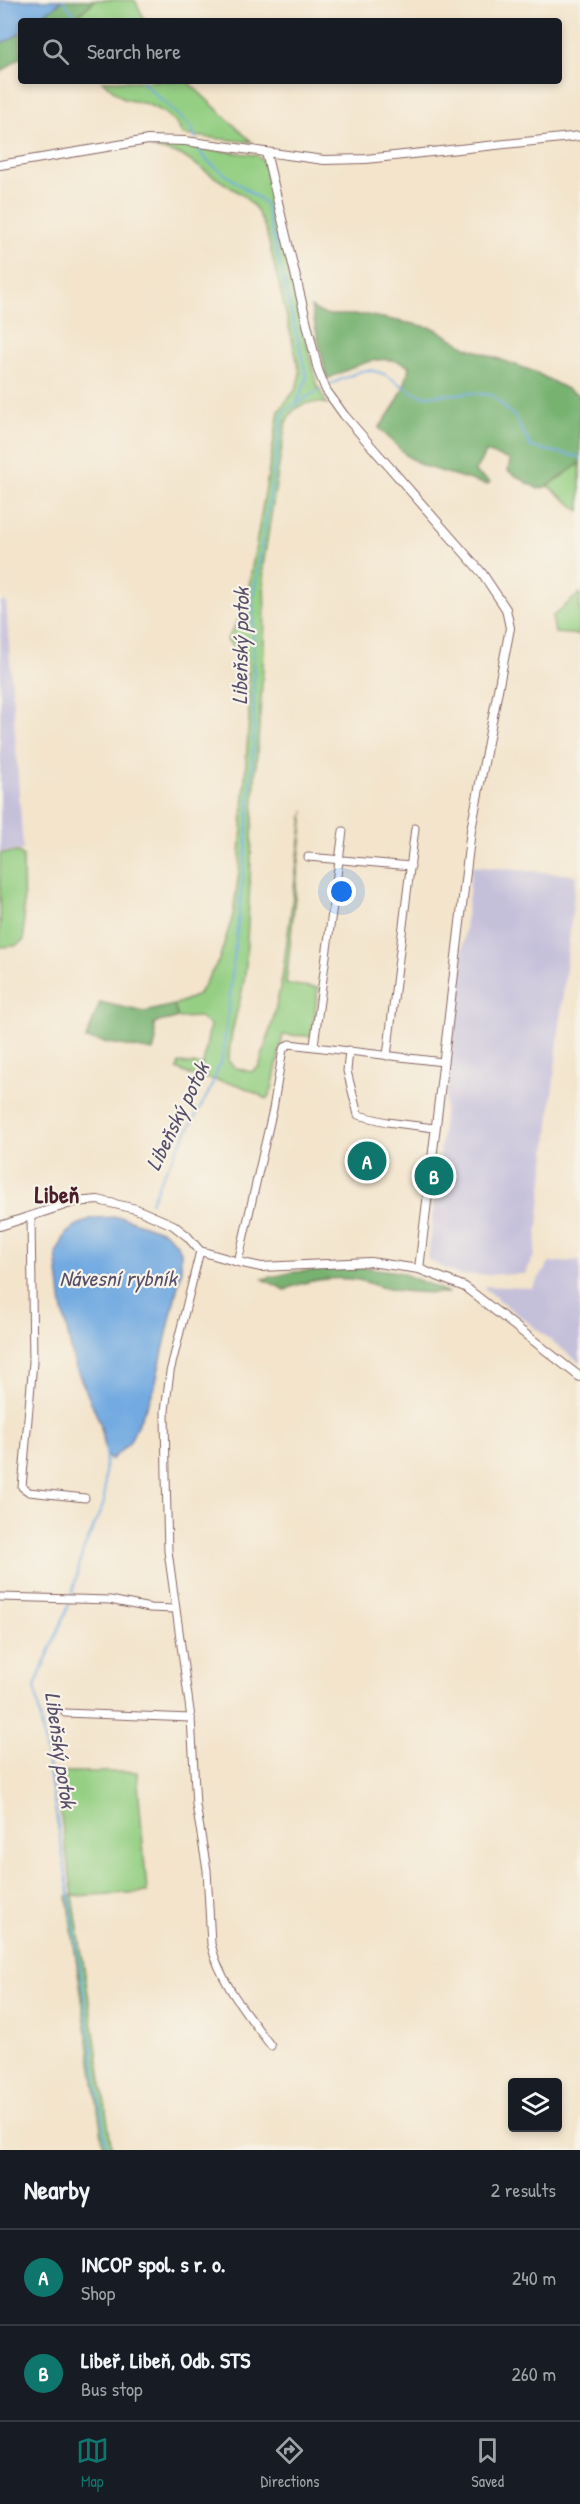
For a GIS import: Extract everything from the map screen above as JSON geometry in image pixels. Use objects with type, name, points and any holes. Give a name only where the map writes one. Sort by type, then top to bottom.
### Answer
[{"type":"street","points":[[0,165],[148,140],[192,142],[324,160],[366,159],[580,136]]},
{"type":"street","points":[[266,152],[318,370],[325,386],[351,422],[489,582],[506,609],[510,628],[471,830],[418,1269]]},
{"type":"street","points":[[387,1056],[415,828]]},
{"type":"street","points":[[314,1045],[343,831]]},
{"type":"street","points":[[308,857],[411,866]]},
{"type":"street","points":[[238,1262],[273,1109],[283,1049],[289,1044],[314,1045],[443,1062]]},
{"type":"street","points":[[349,1050],[347,1071],[358,1115],[387,1122],[434,1128]]},
{"type":"street","points":[[0,1226],[74,1202],[98,1200],[136,1209],[172,1225],[187,1236],[200,1251],[261,1267],[370,1262],[418,1269],[465,1287],[580,1377]]},
{"type":"street","points":[[31,1217],[33,1362],[22,1488],[29,1492],[85,1498]]},
{"type":"street","points":[[200,1251],[170,1372],[165,1411],[168,1551],[174,1609],[191,1718],[196,1805],[207,1870],[210,1934],[214,1955],[238,2002],[271,2046]]},
{"type":"street","points":[[0,1597],[110,1600],[150,1608],[174,1609]]},
{"type":"street","points":[[65,1713],[191,1718]]},
{"type":"shaded area","points":[[6,601],[23,850],[0,852],[0,602]]},
{"type":"shaded area","points":[[472,866],[576,875],[535,1254],[525,1274],[459,1275],[428,1260]]},
{"type":"shaded area","points":[[580,1260],[580,1363],[484,1288],[485,1286],[532,1288],[549,1263]]},
{"type":"green space","points":[[63,0],[95,0],[75,18],[39,18]]},
{"type":"green space","points":[[95,0],[135,0],[144,18],[75,18]]},
{"type":"green space","points":[[18,34],[18,59],[0,73],[0,43]]},
{"type":"green space","points":[[106,84],[190,84],[252,142],[183,135],[176,123],[163,112],[147,104],[124,99]]},
{"type":"green space","points":[[166,144],[256,155],[263,160],[317,385],[327,404],[308,403],[297,407],[286,422],[263,566],[264,653],[246,963],[243,988],[231,1037],[229,1062],[236,1068],[251,1072],[259,1067],[282,979],[304,811],[286,984],[318,988],[312,1036],[283,1035],[272,1089],[267,1099],[239,1085],[190,1075],[177,1069],[179,1063],[203,1065],[210,1025],[200,1017],[178,1018],[174,1005],[198,995],[219,960],[233,915],[239,871],[249,719],[248,662],[245,656],[227,640],[247,597],[279,411],[296,389],[300,373],[266,230],[256,209],[244,196],[181,155],[152,148]]},
{"type":"green space","points":[[311,307],[330,315],[367,315],[434,328],[466,347],[535,372],[580,396],[580,463],[548,486],[538,489],[508,471],[510,460],[486,452],[474,472],[490,482],[487,485],[423,466],[407,456],[379,428],[402,391],[409,366],[398,361],[377,360],[358,365],[327,379]]},
{"type":"green space","points":[[580,463],[580,511],[548,486]]},
{"type":"green space","points":[[580,593],[580,635],[555,633],[552,617]]},
{"type":"green space","points":[[19,852],[23,857],[24,940],[15,946],[0,947],[0,853]]},
{"type":"green space","points":[[100,1002],[144,1012],[174,1005],[178,1018],[154,1023],[156,1040],[153,1051],[86,1039]]},
{"type":"green space","points":[[361,1267],[399,1272],[449,1293],[396,1290],[358,1280],[340,1278],[311,1281],[285,1290],[263,1279],[294,1272]]},
{"type":"green space","points":[[54,1772],[137,1772],[147,1892],[73,1896],[112,2150],[104,2150],[67,1896],[73,1895]]},
{"type":"water","points":[[0,0],[63,0],[39,18],[18,18],[18,34],[0,43]]},
{"type":"water","name":"Návesní rybník","points":[[121,1217],[164,1232],[176,1243],[181,1252],[181,1272],[154,1390],[129,1443],[111,1460],[107,1457],[100,1423],[74,1363],[62,1307],[56,1254],[66,1234],[74,1227],[92,1218]]},
{"type":"waterway","points":[[63,0],[78,18]]},
{"type":"waterway","points":[[144,84],[192,128],[196,139]]},
{"type":"waterway","points":[[198,145],[202,155],[210,163],[265,203],[307,378],[297,402]]},
{"type":"waterway","name":"Libeňský potok","points":[[326,386],[361,371],[370,370],[384,374],[414,393],[425,396],[471,393],[492,395],[515,417],[531,447],[580,457]]},
{"type":"waterway","name":"Libeňský potok","points":[[151,1202],[163,1175],[210,1090],[223,1055],[246,850],[254,737],[253,599],[283,416],[286,410],[321,389]]},
{"type":"waterway","name":"Libeňský potok","points":[[106,1448],[104,1503],[83,1551],[70,1602],[35,1686],[70,1899],[107,2150]]},
{"type":"place","name":"INCOP spol. s r. o.","points":[[367,1161]]},
{"type":"place","name":"Libeř, Libeň, Odb. STS","points":[[434,1176]]},
{"type":"district","name":"Libeň","points":[[57,1194]]}]
